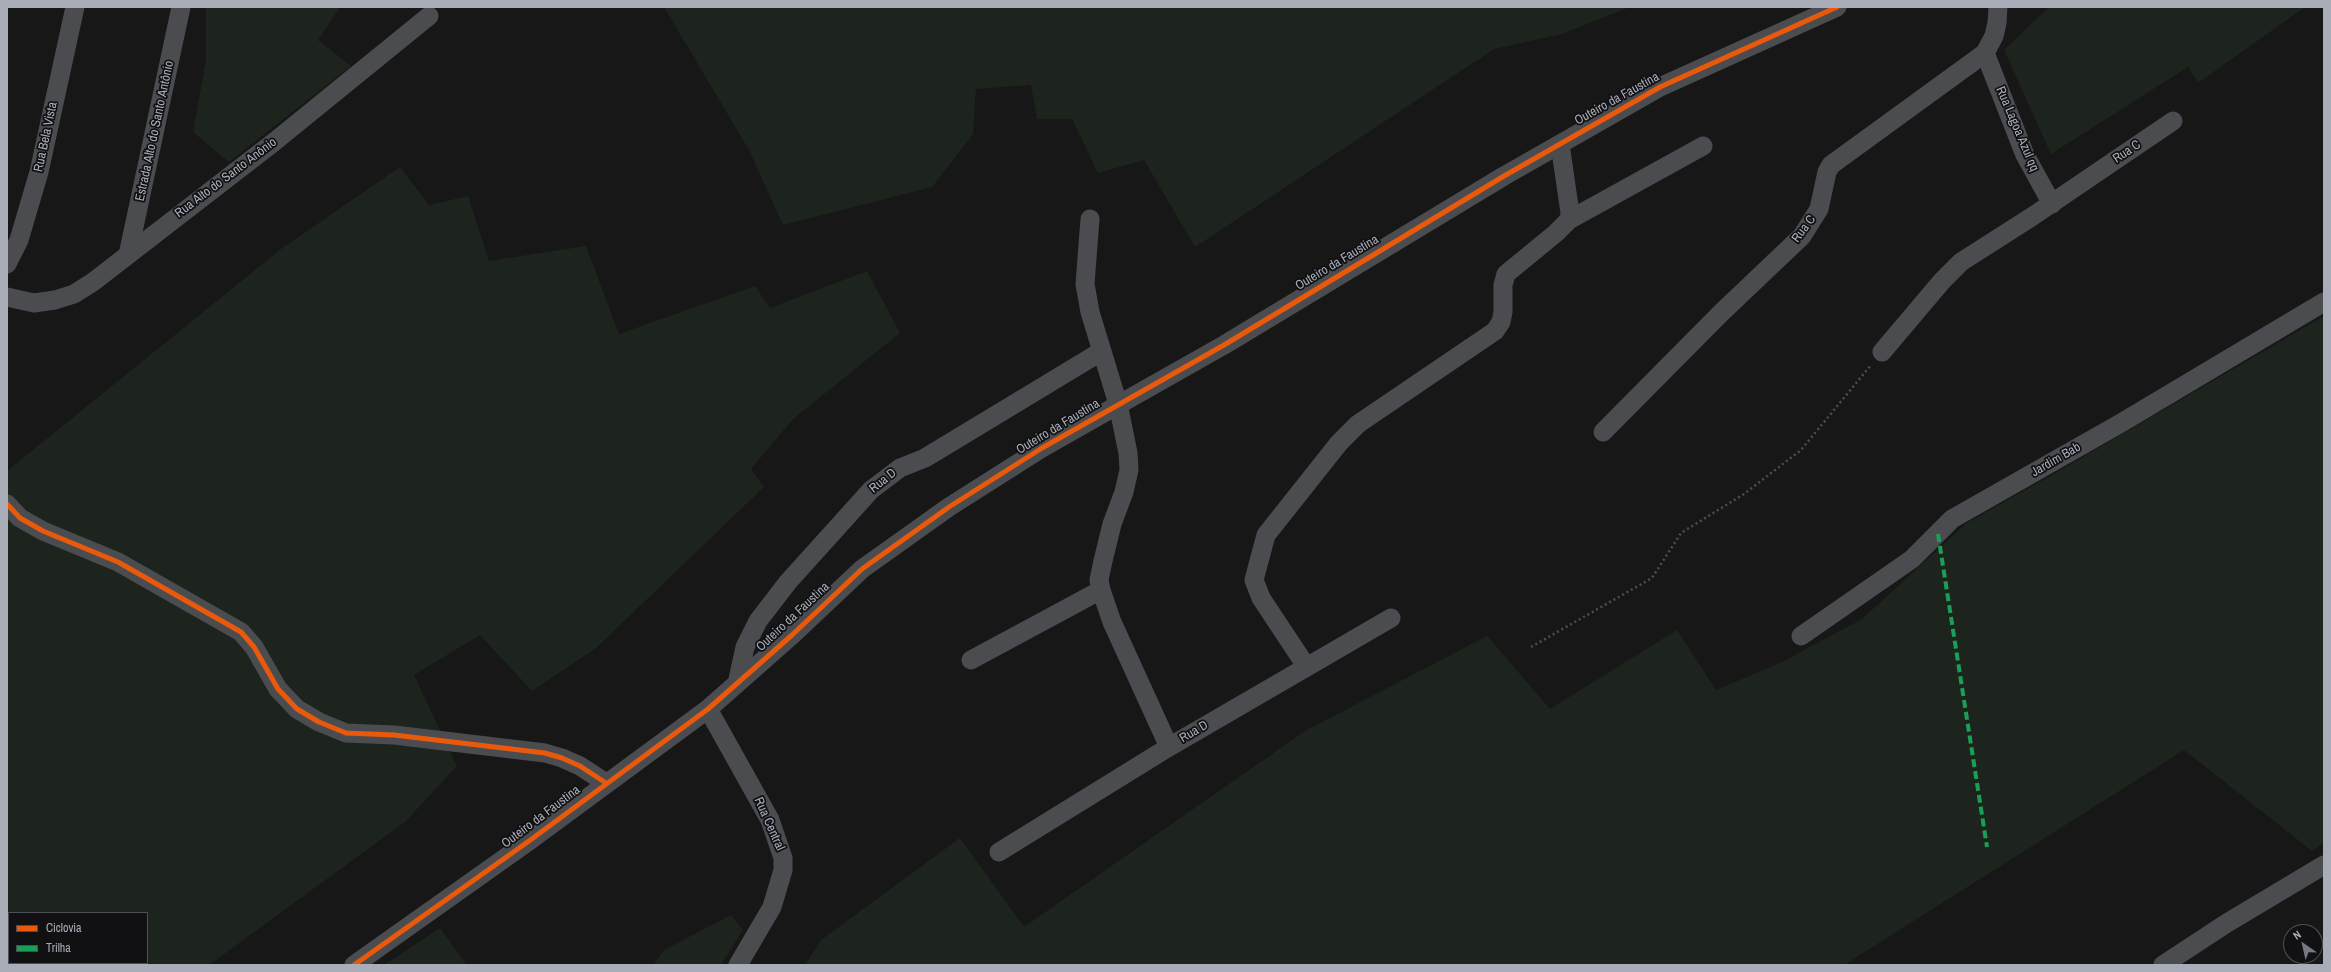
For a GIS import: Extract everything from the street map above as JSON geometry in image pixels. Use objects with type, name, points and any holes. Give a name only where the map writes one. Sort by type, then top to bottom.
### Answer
[{"type":"street","name":"Rua Bela Vista","points":[[7,264],[19,240],[39,172],[75,7]]},
{"type":"street","name":"Estrada Alto do Santo Antônio","points":[[128,255],[181,7]]},
{"type":"street","name":"Outeiro da Faustina","points":[[354,965],[529,841],[708,709],[862,569],[949,507],[1042,448],[1224,345],[1397,239],[1560,144],[1676,79],[1837,7]]},
{"type":"street","name":"Rua C","points":[[1603,432],[1720,313],[1802,236],[1819,209],[1827,172],[1831,165],[1985,53],[1996,30],[1998,7]]},
{"type":"street","name":"Rua Alto do Santo Anônio","points":[[7,297],[34,303],[74,294],[128,255],[274,142],[429,16]]},
{"type":"street","name":"Rua Lagoa Azul qq","points":[[1985,53],[2025,155],[2052,204]]},
{"type":"street","name":"Rua C","points":[[1882,352],[1942,281],[1961,262],[2052,204],[2173,121]]},
{"type":"street","points":[[1560,144],[1570,213],[1569,220]]},
{"type":"street","points":[[1306,666],[1261,598],[1254,580],[1266,534],[1339,443],[1358,424],[1495,331],[1501,322],[1503,312],[1503,285],[1506,274],[1556,233],[1569,220],[1703,146]]},
{"type":"street","points":[[1090,219],[1085,284],[1090,312],[1118,404],[1128,453],[1129,470],[1103,560],[1099,580],[1112,622],[1169,747]]},
{"type":"street","name":"Jardim Bab","points":[[1801,636],[1912,559],[1952,519],[2127,419],[2324,302]]},
{"type":"street","name":"Rua D","points":[[737,684],[745,647],[758,621],[788,582],[871,490],[900,468],[925,458],[1102,351]]},
{"type":"street","points":[[7,504],[20,518],[43,532],[118,562],[241,632],[254,647],[278,689],[297,709],[318,722],[346,732],[545,753],[562,758],[580,766],[606,783]]},
{"type":"street","points":[[971,660],[1101,590]]},
{"type":"street","name":"Rua D","points":[[999,852],[1169,747],[1306,666],[1391,618]]},
{"type":"street","name":"Rua Central","points":[[708,709],[770,820],[783,858],[780,883],[772,907],[738,965]]},
{"type":"street","points":[[2163,965],[2227,923],[2324,865]]},
{"type":"path","points":[[1531,647],[1652,578],[1681,533],[1744,494],[1801,450],[1882,352]]},
{"type":"shaded area","points":[[206,7],[340,7],[318,40],[351,66],[229,162],[193,132],[206,60]]},
{"type":"shaded area","points":[[664,7],[1630,7],[1562,34],[1494,49],[1195,247],[1144,160],[1098,173],[1072,119],[1037,119],[1031,85],[976,89],[973,134],[932,187],[783,225],[749,150]]},
{"type":"shaded area","points":[[2049,7],[2305,7],[2198,83],[2188,67],[2051,154],[2004,50]]},
{"type":"shaded area","points":[[400,167],[429,205],[468,196],[489,261],[586,246],[619,334],[755,286],[770,308],[867,271],[900,333],[793,419],[751,469],[764,487],[595,649],[532,691],[480,635],[414,675],[457,766],[405,822],[209,965],[7,965],[7,471],[281,249]]},
{"type":"shaded area","points":[[2324,316],[2324,843],[2312,851],[2184,750],[1844,965],[805,965],[821,940],[960,838],[1024,927],[1305,731],[1487,636],[1550,709],[1677,630],[1716,690],[1780,663],[1862,619],[1967,523]]},
{"type":"shaded area","points":[[731,915],[743,930],[721,965],[653,965],[664,950]]},
{"type":"shaded area","points":[[440,928],[467,965],[384,965]]},
{"type":"marked path","points":[[1938,534],[1987,847]]},
{"type":"cycle path","points":[[354,965],[529,841],[708,709],[792,635],[862,569],[949,507],[1042,448],[1224,345],[1504,176],[1660,87],[1837,7]]},
{"type":"cycle path","points":[[7,504],[20,518],[43,531],[118,562],[241,632],[254,647],[278,689],[297,709],[319,722],[346,733],[394,735],[545,753],[562,758],[580,766],[606,783]]}]
